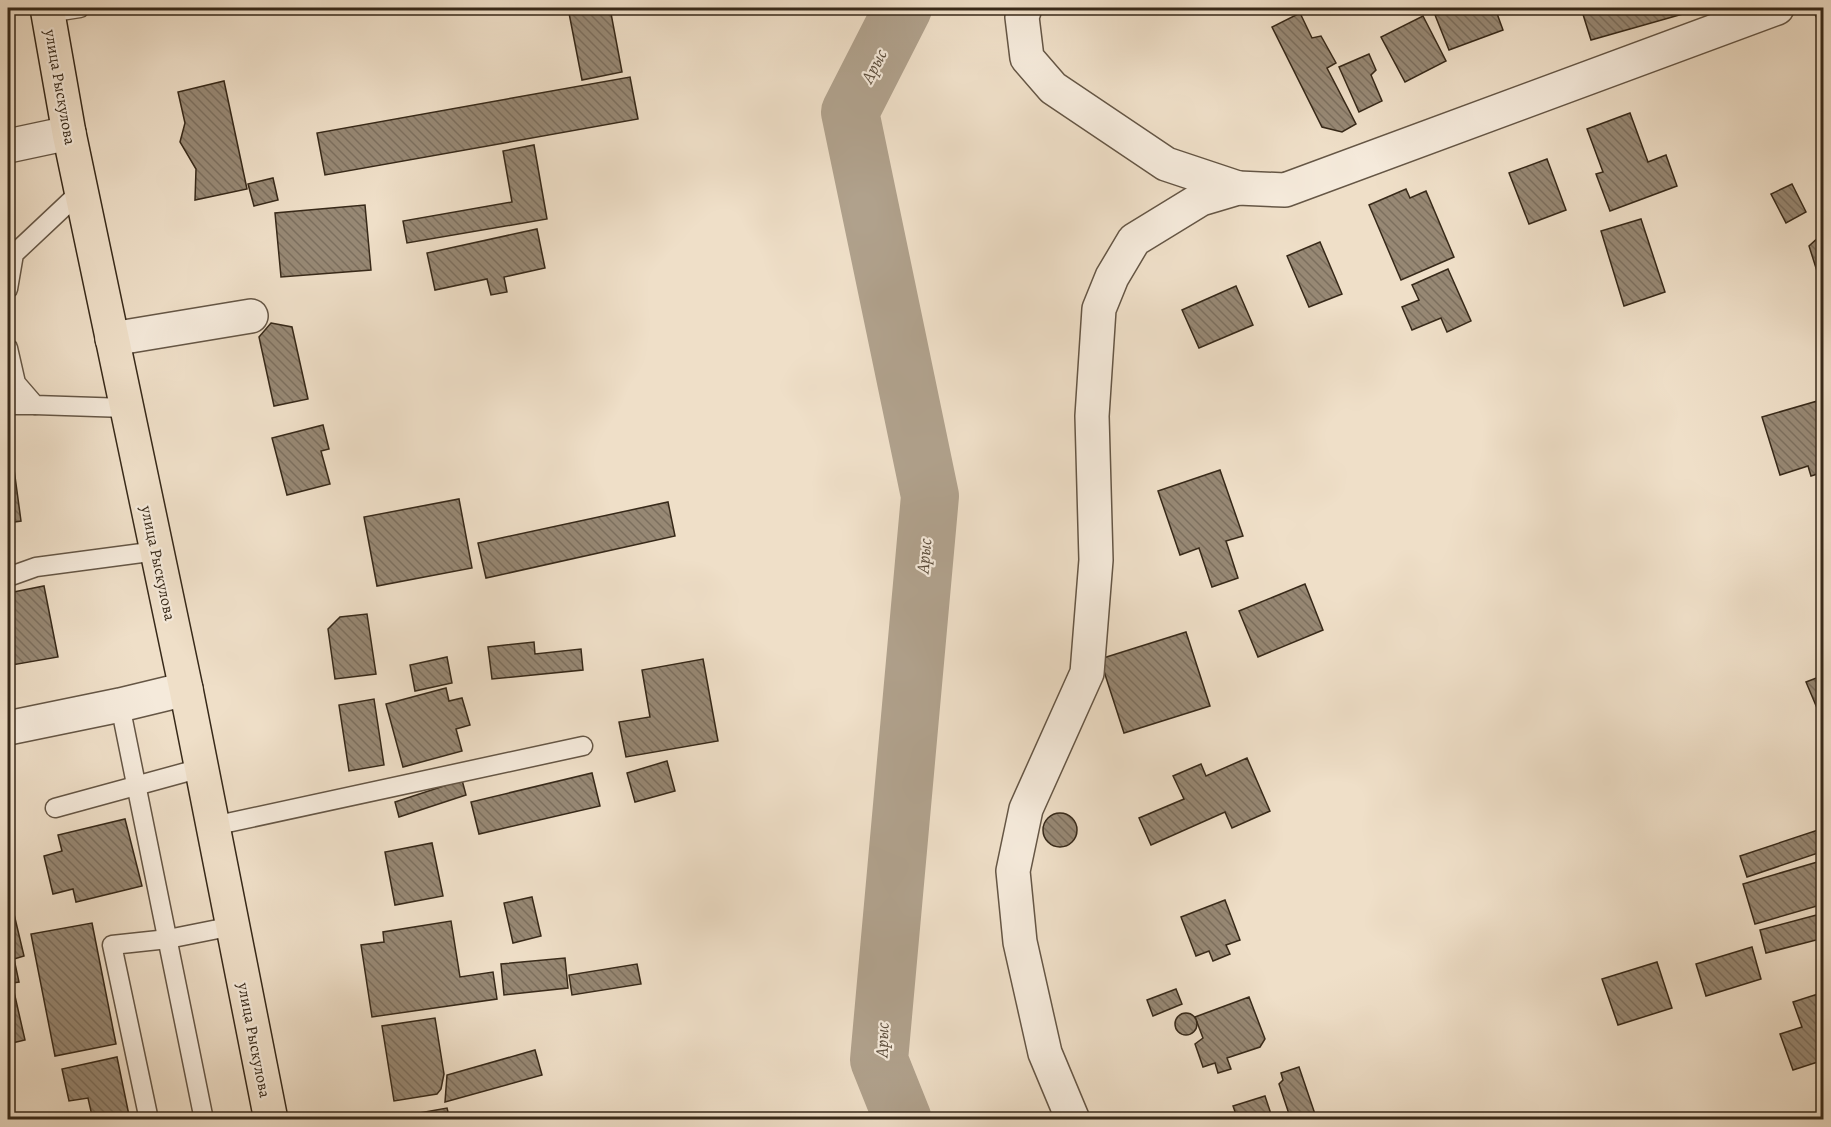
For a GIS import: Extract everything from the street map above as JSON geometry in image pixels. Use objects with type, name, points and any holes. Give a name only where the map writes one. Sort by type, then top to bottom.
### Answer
[{"type":"main road","name":"улица Рыскулова","points":[[47,10],[69,134],[186,689],[271,1119]]},
{"type":"street","points":[[1025,8],[1022,17],[1027,58],[1053,88],[1166,164],[1238,188],[1285,190],[1717,18],[1777,8]]},
{"type":"street","points":[[8,146],[69,134]]},
{"type":"street","points":[[1073,1119],[1045,1053],[1020,942],[1013,871],[1026,809],[1087,673],[1096,560],[1092,416],[1099,309],[1112,277],[1134,240],[1201,199],[1238,188]]},
{"type":"street","points":[[112,339],[252,316]]},
{"type":"street","points":[[8,728],[186,689]]},
{"type":"lane","points":[[47,10],[80,8]]},
{"type":"lane","points":[[8,289],[14,254],[81,191]]},
{"type":"lane","points":[[8,348],[15,383],[35,405]]},
{"type":"lane","points":[[8,405],[126,408]]},
{"type":"lane","points":[[8,577],[36,567],[157,551]]},
{"type":"lane","points":[[120,705],[204,1119]]},
{"type":"lane","points":[[213,826],[583,746]]},
{"type":"lane","points":[[55,808],[201,768]]},
{"type":"lane","points":[[149,1119],[112,945],[168,939],[233,926]]},
{"type":"building","points":[[568,8],[610,8],[622,72],[582,80]]},
{"type":"building","points":[[1456,8],[1495,8],[1503,30],[1449,50],[1435,15]]},
{"type":"building","points":[[1581,8],[1689,8],[1690,12],[1591,40]]},
{"type":"building","points":[[1824,10],[1824,33],[1815,14]]},
{"type":"building","points":[[1300,13],[1312,38],[1321,36],[1336,63],[1327,68],[1356,124],[1342,132],[1322,127],[1272,27]]},
{"type":"building","points":[[1423,16],[1446,61],[1405,82],[1381,37]]},
{"type":"building","points":[[1369,54],[1376,70],[1371,75],[1382,101],[1359,112],[1339,67]]},
{"type":"building","points":[[630,77],[638,119],[325,175],[317,133]]},
{"type":"building","points":[[224,81],[247,189],[195,200],[196,169],[180,142],[185,123],[178,92]]},
{"type":"building","points":[[1630,113],[1648,162],[1666,155],[1677,186],[1610,211],[1596,174],[1603,172],[1587,129]]},
{"type":"building","points":[[534,145],[547,219],[407,243],[403,221],[512,202],[503,151]]},
{"type":"building","points":[[1547,159],[1566,210],[1529,224],[1509,173]]},
{"type":"building","points":[[273,178],[278,200],[254,206],[248,184]]},
{"type":"building","points":[[1792,184],[1806,212],[1786,223],[1771,194]]},
{"type":"building","points":[[1406,189],[1410,198],[1426,191],[1454,257],[1401,280],[1369,205]]},
{"type":"building","points":[[365,205],[371,270],[281,277],[275,213]]},
{"type":"building","points":[[1641,219],[1665,292],[1624,306],[1601,231]]},
{"type":"building","points":[[537,229],[545,268],[504,277],[507,292],[491,295],[487,279],[435,290],[427,253]]},
{"type":"building","points":[[1824,235],[1824,293],[1809,246]]},
{"type":"building","points":[[1320,242],[1342,294],[1309,307],[1287,256]]},
{"type":"building","points":[[1448,269],[1471,321],[1447,332],[1441,318],[1412,330],[1402,307],[1419,300],[1412,285]]},
{"type":"building","points":[[1236,286],[1253,325],[1199,348],[1182,310]]},
{"type":"building","points":[[271,323],[292,327],[308,399],[274,406],[259,337]]},
{"type":"building","points":[[1824,399],[1824,472],[1811,476],[1808,466],[1780,475],[1762,417]]},
{"type":"building","points":[[323,425],[329,449],[321,451],[330,484],[287,495],[272,438]]},
{"type":"building","points":[[14,469],[21,521],[8,523],[8,470]]},
{"type":"building","points":[[1220,470],[1243,536],[1226,541],[1238,578],[1212,587],[1199,548],[1180,555],[1158,491]]},
{"type":"building","points":[[459,499],[472,568],[377,586],[364,517]]},
{"type":"building","points":[[668,502],[675,536],[486,578],[478,543]]},
{"type":"building","points":[[1305,584],[1323,630],[1258,657],[1239,611]]},
{"type":"building","points":[[44,586],[58,657],[12,665],[10,653],[8,654],[8,593]]},
{"type":"building","points":[[367,614],[376,674],[335,679],[328,629],[340,617]]},
{"type":"building","points":[[1186,632],[1210,706],[1124,733],[1100,659]]},
{"type":"building","points":[[534,642],[535,654],[581,649],[583,670],[492,679],[488,647]]},
{"type":"building","points":[[447,657],[452,683],[415,691],[410,665]]},
{"type":"building","points":[[703,659],[718,741],[626,757],[619,722],[650,717],[642,670]]},
{"type":"building","points":[[1824,675],[1824,714],[1820,715],[1806,682]]},
{"type":"building","points":[[446,688],[449,701],[462,698],[470,725],[456,729],[462,751],[403,767],[386,704]]},
{"type":"building","points":[[374,699],[384,765],[349,771],[339,705]]},
{"type":"building","points":[[1247,758],[1270,811],[1232,828],[1225,812],[1151,845],[1139,818],[1184,799],[1173,776],[1201,764],[1206,776]]},
{"type":"building","points":[[667,761],[675,791],[635,802],[627,773]]},
{"type":"building","points":[[592,773],[600,806],[479,834],[471,802]]},
{"type":"building","points":[[462,780],[466,795],[399,817],[395,802]]},
{"type":"building","points":[[1060,813],[1072,818],[1077,830],[1072,842],[1060,847],[1048,842],[1043,830],[1048,818]]},
{"type":"building","points":[[125,819],[142,886],[76,902],[73,889],[53,894],[44,856],[62,851],[58,835]]},
{"type":"building","points":[[1824,828],[1824,851],[1747,877],[1740,856]]},
{"type":"building","points":[[432,843],[443,896],[395,905],[385,852]]},
{"type":"building","points":[[1824,860],[1824,904],[1755,924],[1743,884]]},
{"type":"building","points":[[532,897],[541,936],[513,943],[504,903]]},
{"type":"building","points":[[1225,900],[1240,940],[1226,945],[1230,954],[1213,961],[1209,951],[1196,956],[1181,917]]},
{"type":"building","points":[[1824,913],[1824,938],[1766,953],[1760,930]]},
{"type":"building","points":[[14,914],[24,956],[14,959],[19,982],[12,983],[25,1040],[8,1044],[8,915]]},
{"type":"building","points":[[451,921],[460,977],[493,972],[497,999],[372,1017],[361,945],[384,942],[383,932]]},
{"type":"building","points":[[92,923],[116,1044],[55,1056],[31,934]]},
{"type":"building","points":[[1752,947],[1761,979],[1706,996],[1696,964]]},
{"type":"building","points":[[565,958],[568,988],[504,995],[501,964]]},
{"type":"building","points":[[1657,962],[1672,1008],[1618,1025],[1602,979]]},
{"type":"building","points":[[637,964],[641,984],[572,995],[569,975]]},
{"type":"building","points":[[1176,989],[1182,1004],[1153,1016],[1147,1000]]},
{"type":"building","points":[[1824,992],[1824,1060],[1793,1070],[1780,1034],[1802,1027],[1793,1002]]},
{"type":"building","points":[[1249,997],[1265,1039],[1260,1047],[1227,1058],[1231,1069],[1218,1073],[1215,1063],[1203,1067],[1195,1044],[1203,1038],[1195,1017]]},
{"type":"building","points":[[1182,1013],[1190,1013],[1197,1020],[1197,1028],[1190,1035],[1182,1035],[1175,1028],[1175,1020]]},
{"type":"building","points":[[435,1018],[444,1074],[441,1089],[437,1094],[394,1101],[382,1026]]},
{"type":"building","points":[[535,1050],[542,1075],[445,1102],[447,1075]]},
{"type":"building","points":[[117,1057],[130,1120],[93,1120],[88,1098],[69,1101],[62,1069]]},
{"type":"building","points":[[1299,1067],[1317,1120],[1291,1120],[1279,1084],[1283,1080],[1281,1073]]},
{"type":"building","points":[[1265,1096],[1273,1120],[1238,1120],[1233,1106]]},
{"type":"building","points":[[447,1108],[450,1120],[414,1120],[413,1114]]},
{"type":"waterway","name":"Арыс","points":[[903,8],[850,112],[930,496],[879,1060],[903,1120]]}]
